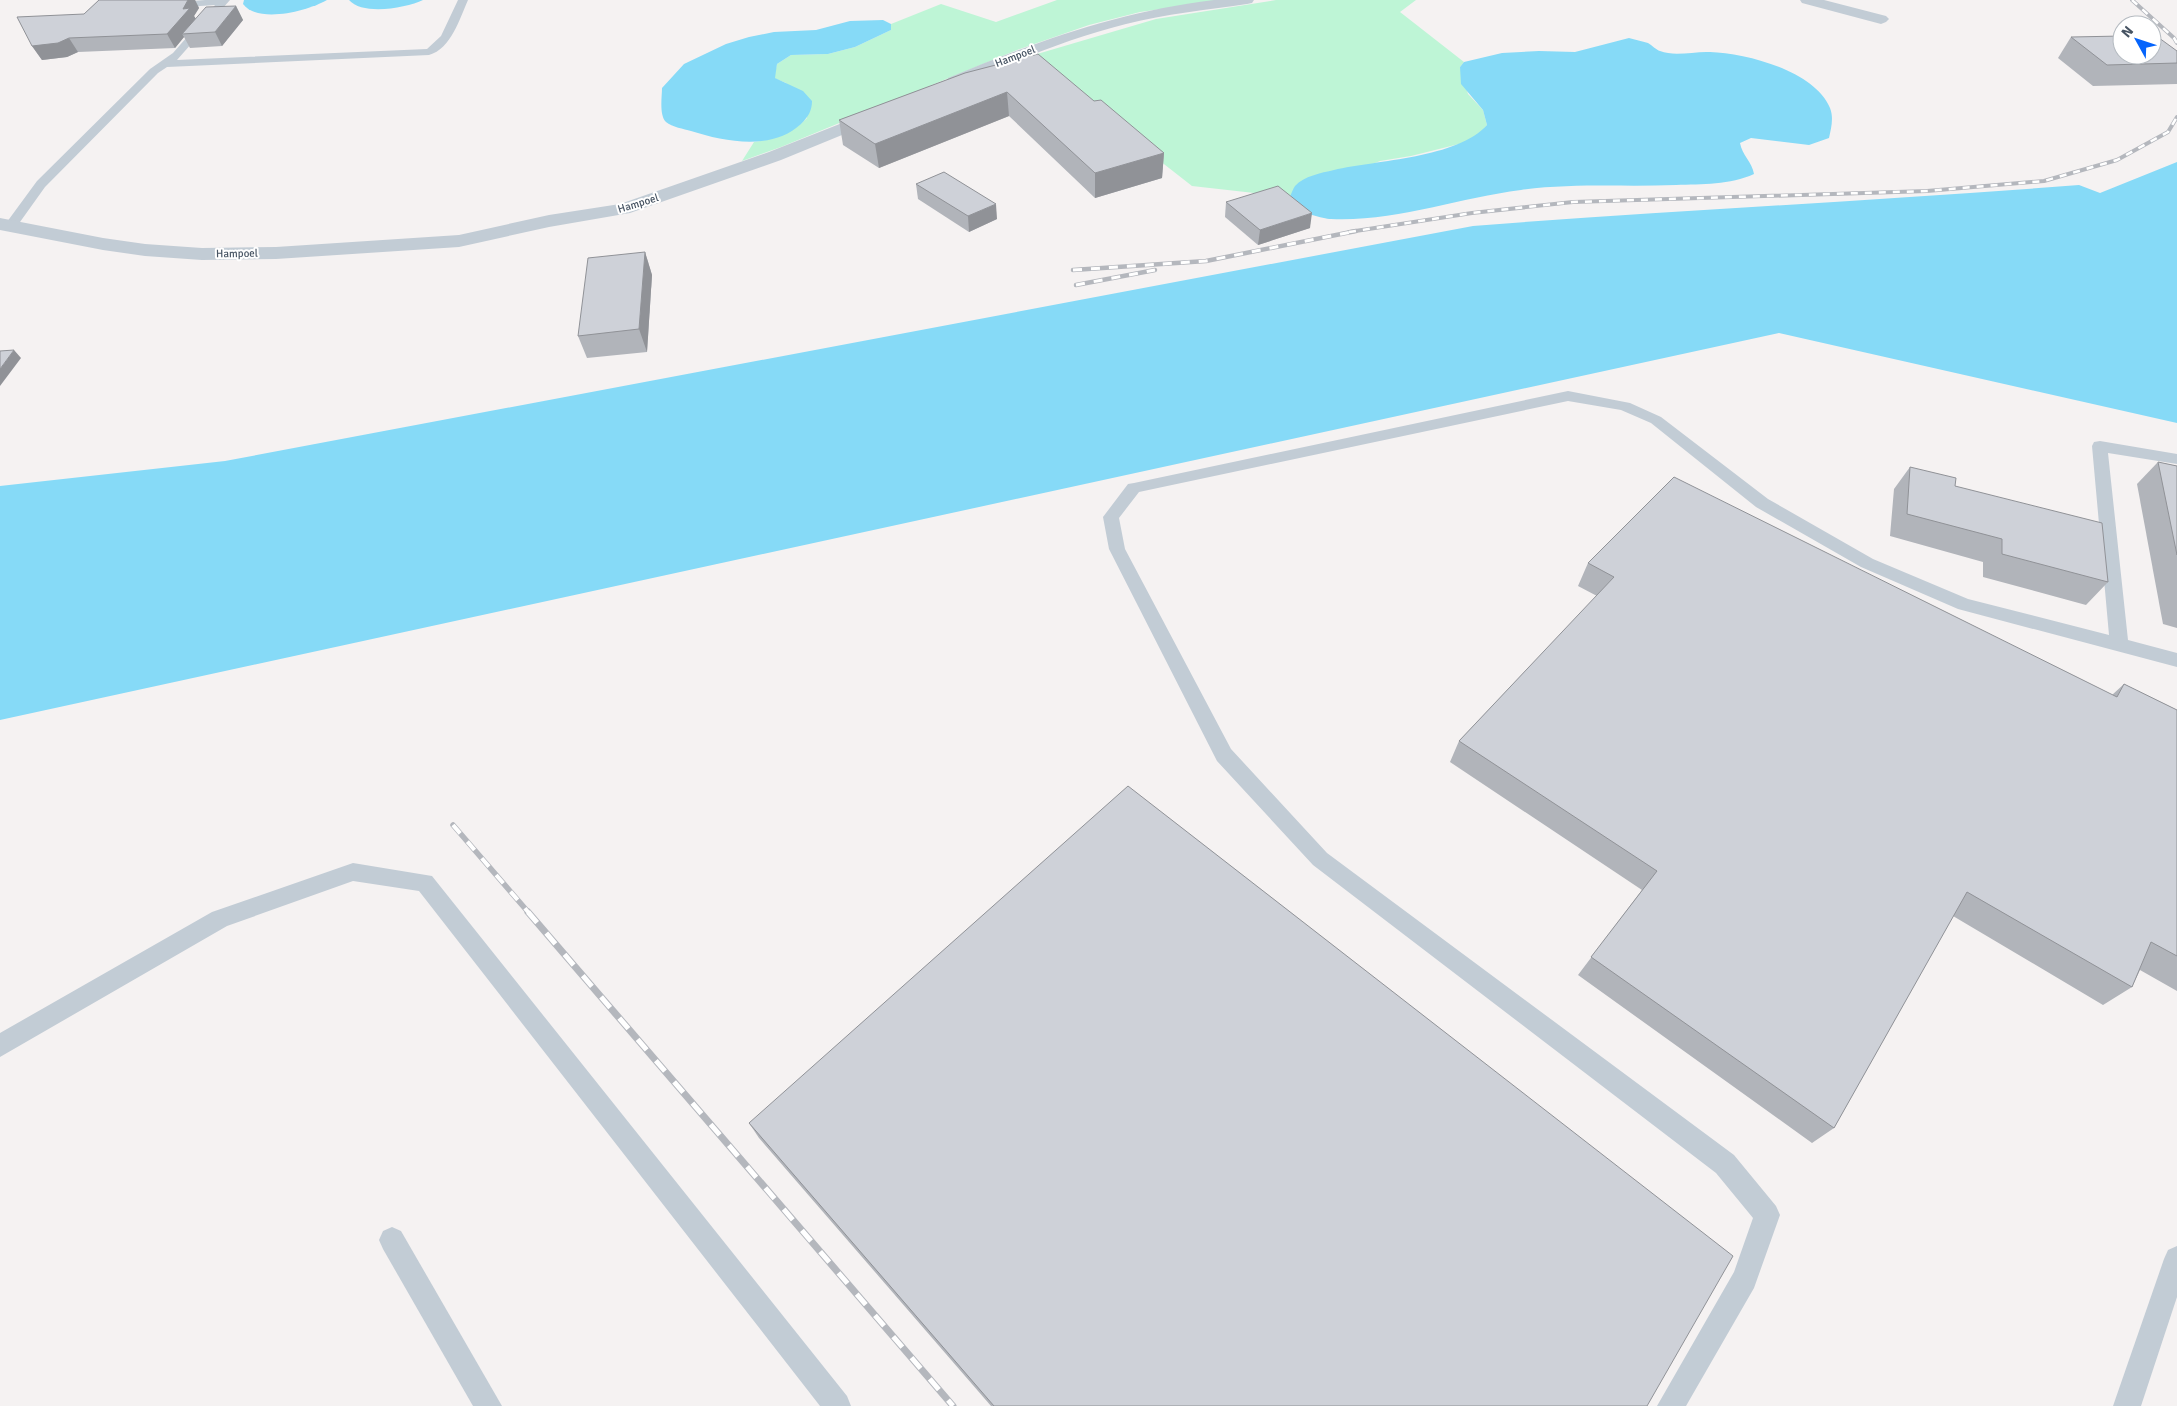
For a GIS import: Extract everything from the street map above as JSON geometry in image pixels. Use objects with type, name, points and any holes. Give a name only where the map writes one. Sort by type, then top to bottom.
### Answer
[{"type":"street","name":"Hampoel","points":[[937,89],[1021,53],[1094,28],[1145,15],[1247,0]]},
{"type":"street","points":[[1807,0],[1881,18]]},
{"type":"street","name":"Hampoel","points":[[5,225],[103,244],[145,250],[202,254],[276,253],[459,241],[549,221],[623,209],[775,156],[885,110]]},
{"type":"lane","points":[[165,64],[429,52],[437,48],[442,42],[462,0]]},
{"type":"lane","points":[[5,225],[41,184],[154,71],[177,55],[224,1]]},
{"type":"lane","points":[[157,5],[224,1]]},
{"type":"lane","points":[[1671,1406],[1745,1279],[1767,1215],[1725,1164],[1320,859],[1224,755],[1117,549],[1111,517],[1134,488],[1568,396],[1625,406],[1656,420],[1762,503],[1866,563],[1964,604],[2177,660]]},
{"type":"lane","points":[[2119,645],[2100,446],[2177,459]]},
{"type":"lane","points":[[0,1046],[220,919],[353,872],[425,883],[837,1406]]},
{"type":"lane","points":[[392,1240],[488,1406]]},
{"type":"lane","points":[[2127,1406],[2177,1259]]},
{"type":"green space","points":[[1057,0],[1224,0],[1140,12],[1089,25],[1017,50],[781,147],[742,161],[754,142],[783,135],[807,118],[786,83],[774,78],[777,64],[791,55],[828,54],[855,47],[891,30],[891,24],[941,4],[996,22]]},
{"type":"green space","points":[[1276,0],[1416,0],[1400,12],[1464,62],[1460,67],[1468,94],[1483,110],[1487,125],[1479,135],[1463,143],[1411,156],[1380,161],[1290,197],[1192,186],[1027,57],[1156,19]]},
{"type":"water","points":[[244,0],[327,0],[308,8],[284,14],[271,14],[250,10],[243,4]]},
{"type":"water","points":[[349,0],[423,0],[396,8],[374,9],[364,8]]},
{"type":"water","points":[[883,20],[891,24],[891,30],[855,47],[828,54],[791,55],[777,64],[775,78],[803,91],[812,101],[808,116],[789,133],[763,141],[734,141],[678,128],[666,122],[662,115],[662,88],[684,64],[726,44],[774,32],[816,30],[850,21]]},
{"type":"water","points":[[1629,38],[1648,43],[1666,53],[1725,53],[1760,60],[1795,74],[1822,95],[1830,108],[1832,120],[1829,138],[1809,145],[1751,138],[1740,143],[1754,174],[1726,182],[1657,186],[1540,188],[1497,194],[1403,213],[1355,219],[1331,219],[1312,215],[1295,207],[1290,197],[1295,186],[1313,175],[1437,151],[1457,145],[1474,136],[1487,125],[1483,110],[1461,84],[1460,67],[1464,62],[1502,53],[1575,52]]},
{"type":"water","points":[[2177,162],[2177,423],[1779,333],[0,720],[0,486],[225,461],[1473,226],[2079,185],[2100,193]]},
{"type":"building","points":[[99,0],[188,0],[183,9],[190,8],[167,34],[69,38],[58,43],[32,46],[17,17],[84,14]]},
{"type":"building","points":[[236,6],[215,32],[182,34],[206,7]]},
{"type":"building","points":[[2112,36],[2112,65],[2107,65],[2071,37]]},
{"type":"building","points":[[2162,40],[2177,51],[2177,63],[2162,63]]},
{"type":"building","points":[[1038,54],[1094,101],[1101,100],[1164,153],[1095,173],[1007,92],[875,144],[839,120],[965,73]]},
{"type":"building","points":[[944,172],[996,204],[968,216],[916,184]]},
{"type":"building","points":[[1278,186],[1312,213],[1260,230],[1226,202]]},
{"type":"building","points":[[645,252],[639,329],[578,336],[588,258]]},
{"type":"building","points":[[14,350],[0,369],[0,351]]},
{"type":"building","points":[[2158,462],[2177,466],[2177,555]]},
{"type":"building","points":[[1910,467],[1956,478],[1955,486],[2102,523],[2108,582],[2002,554],[2002,539],[1907,514]]},
{"type":"building","points":[[1674,477],[2117,697],[2124,684],[2177,710],[2177,956],[2151,942],[2132,987],[1967,892],[1834,1128],[1591,957],[1657,871],[1459,741],[1614,577],[1588,563]]},
{"type":"building","points":[[1128,786],[1733,1256],[1647,1406],[994,1406],[749,1123]]},
{"type":"railway","points":[[2132,0],[2174,38],[2177,43]]},
{"type":"railway","points":[[1349,232],[1472,213],[1573,202],[1927,191],[2044,181],[2117,160],[2168,132],[2177,117]]},
{"type":"railway","points":[[1073,270],[1206,261],[1356,231]]},
{"type":"railway","points":[[1076,285],[1155,270]]},
{"type":"railway","points":[[453,825],[529,913]]},
{"type":"railway","points":[[528,912],[953,1406]]}]
